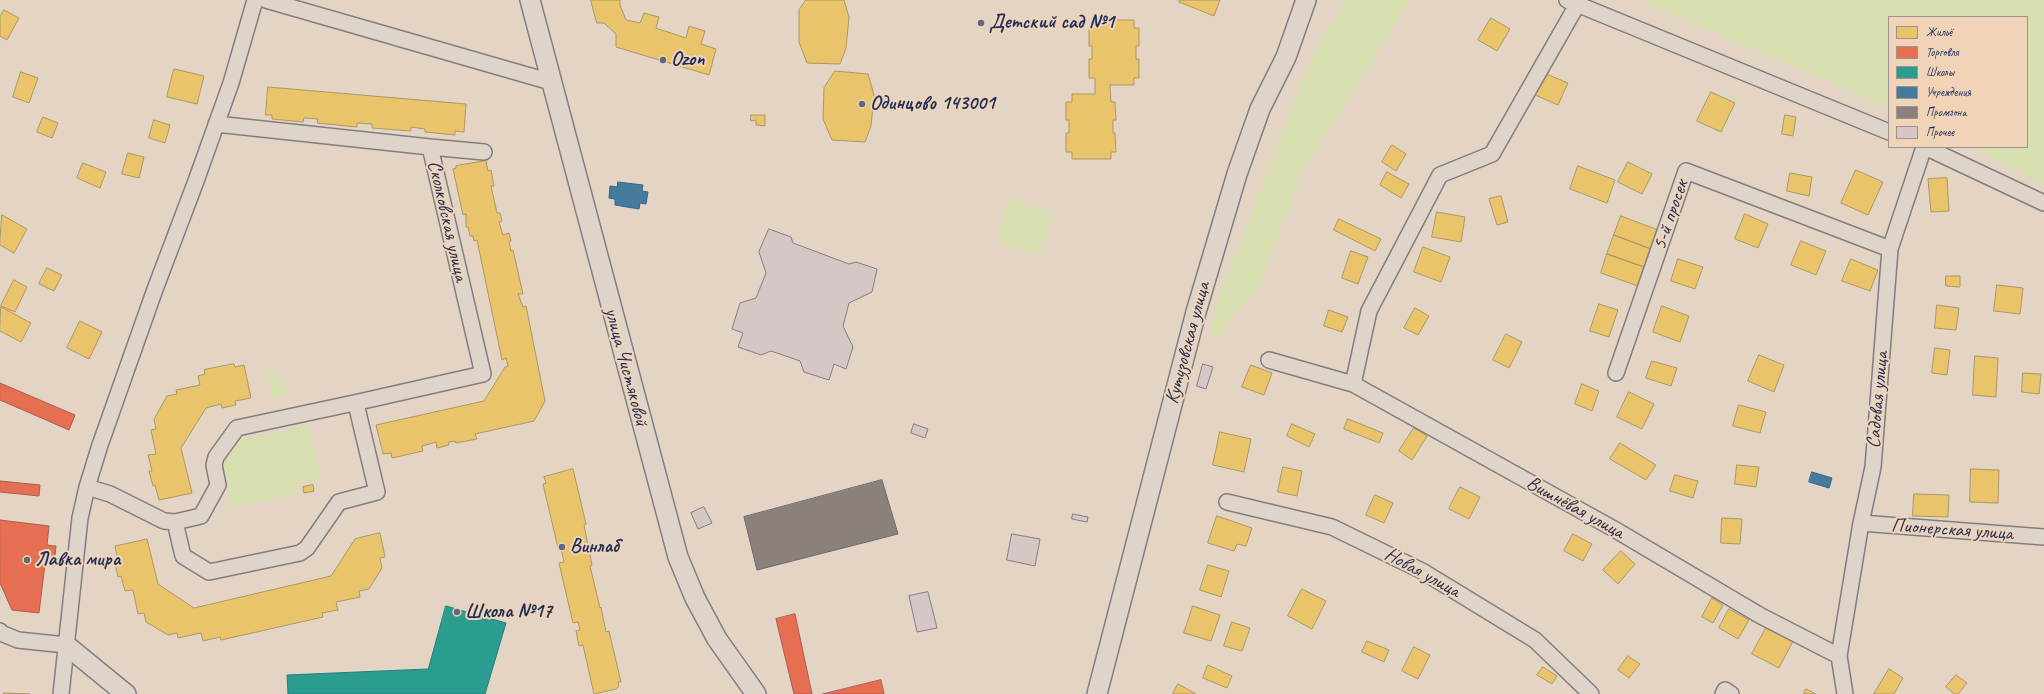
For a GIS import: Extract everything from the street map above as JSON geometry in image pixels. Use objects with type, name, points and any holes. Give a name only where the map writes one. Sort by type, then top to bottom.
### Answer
[{"type":"street","points":[[61,694],[80,518],[88,487],[100,445],[151,299],[231,83],[255,0]]},
{"type":"street","points":[[266,0],[551,82]]},
{"type":"street","name":"улица Чистяковой","points":[[530,0],[678,557],[695,598],[717,639],[756,694]]},
{"type":"street","name":"Кутузовская улица","points":[[1097,694],[1196,312],[1233,189],[1260,109],[1286,57],[1306,0]]},
{"type":"street","points":[[1353,384],[1369,312],[1440,174],[1492,154],[1572,2],[1888,132]]},
{"type":"street","name":"Сколковская улица","points":[[88,487],[110,494],[164,521],[175,522],[201,516],[218,484],[214,465],[216,457],[237,428],[483,374],[430,147],[216,124]]},
{"type":"street","points":[[430,147],[484,152]]},
{"type":"street","name":"Садовая улица","points":[[1839,656],[1861,523],[1873,467],[1890,249],[1924,148]]},
{"type":"street","points":[[1926,148],[2044,203]]},
{"type":"street","name":"5-й просек","points":[[1616,373],[1686,171],[1890,249]]},
{"type":"street","name":"Вишнёвая улица","points":[[1269,360],[1353,384],[1614,529],[1761,616],[1839,656]]},
{"type":"street","points":[[175,522],[183,556],[209,572],[304,551],[339,502],[377,492],[357,408],[354,403]]},
{"type":"street","name":"Новая улица","points":[[1227,502],[1332,527],[1422,571],[1535,640],[1591,694]]},
{"type":"street","name":"Пионерская улица","points":[[1861,523],[2044,537]]},
{"type":"street","points":[[0,633],[18,640],[66,645],[126,694]]},
{"type":"street","points":[[1839,656],[1845,694]]},
{"type":"street","points":[[1723,694],[1725,690],[1731,694]]},
{"type":"green space","points":[[1344,0],[1411,0],[1304,168],[1258,289],[1225,326],[1222,339],[1212,338],[1213,313],[1310,61],[1329,24],[1335,24]]},
{"type":"green space","points":[[1639,0],[2044,0],[2044,185],[1974,148],[2028,148],[2028,16],[1888,16],[1888,107]]},
{"type":"green space","points":[[1009,199],[1052,213],[1039,255],[996,241]]},
{"type":"green space","points":[[265,366],[285,383],[288,394],[272,397]]},
{"type":"green space","points":[[309,425],[321,478],[295,484],[297,494],[232,508],[222,465],[239,441]]},
{"type":"building: Жильё","points":[[591,0],[620,0],[620,5],[626,20],[640,23],[644,13],[659,17],[656,28],[686,38],[689,26],[705,31],[701,44],[716,49],[709,75],[616,47],[616,34],[604,23],[597,23]]},
{"type":"building: Жильё","points":[[806,0],[844,0],[849,17],[846,48],[840,64],[807,63],[799,42],[799,10]]},
{"type":"building: Жильё","points":[[1180,0],[1220,0],[1214,16],[1179,2]]},
{"type":"building: Жильё","points":[[4,10],[19,18],[7,40],[0,36],[0,17]]},
{"type":"building: Жильё","points":[[1491,18],[1510,29],[1497,51],[1478,40]]},
{"type":"building: Жильё","points":[[1095,20],[1134,20],[1134,28],[1139,28],[1139,46],[1136,46],[1136,59],[1139,59],[1139,78],[1134,78],[1134,85],[1110,85],[1111,102],[1115,102],[1116,120],[1113,120],[1113,133],[1115,133],[1116,152],[1111,152],[1111,159],[1072,159],[1072,152],[1066,152],[1066,133],[1069,133],[1069,120],[1066,120],[1066,102],[1072,102],[1072,94],[1095,94],[1095,78],[1089,78],[1089,59],[1092,59],[1092,46],[1089,46],[1089,28],[1095,28]]},
{"type":"building: Жильё","points":[[174,69],[204,76],[197,104],[167,97]]},
{"type":"building: Жильё","points":[[835,71],[868,74],[874,95],[871,126],[865,142],[832,140],[823,119],[824,88]]},
{"type":"building: Жильё","points":[[21,72],[38,78],[29,103],[13,97]]},
{"type":"building: Жильё","points":[[1544,73],[1568,83],[1558,105],[1535,95]]},
{"type":"building: Жильё","points":[[268,87],[466,104],[464,132],[455,131],[455,135],[425,132],[425,129],[411,127],[411,131],[372,128],[372,124],[357,123],[357,127],[317,123],[318,119],[304,118],[303,122],[272,119],[272,115],[266,115]]},
{"type":"building: Жильё","points":[[1711,92],[1735,103],[1721,132],[1697,121]]},
{"type":"building: Жильё","points":[[751,115],[765,115],[765,126],[756,125],[756,120],[751,121]]},
{"type":"building: Жильё","points":[[1785,115],[1796,117],[1793,136],[1782,134]]},
{"type":"building: Жильё","points":[[43,117],[58,123],[52,138],[37,132]]},
{"type":"building: Жильё","points":[[154,120],[170,125],[165,143],[149,138]]},
{"type":"building: Жильё","points":[[1392,145],[1406,154],[1396,171],[1382,162]]},
{"type":"building: Жильё","points":[[128,153],[144,157],[139,178],[122,174]]},
{"type":"building: Жильё","points":[[486,161],[488,171],[491,170],[494,186],[491,186],[497,213],[500,213],[502,221],[499,222],[503,235],[509,233],[511,241],[509,241],[511,251],[513,250],[523,294],[518,294],[523,307],[526,306],[545,401],[534,421],[475,434],[477,439],[456,443],[455,441],[449,442],[449,445],[437,448],[436,442],[422,446],[423,451],[392,458],[391,453],[383,454],[376,425],[484,401],[505,367],[508,366],[506,358],[502,360],[477,240],[474,241],[473,236],[470,236],[468,227],[466,227],[466,214],[463,215],[453,169],[456,168],[456,166]]},
{"type":"building: Жильё","points":[[1628,162],[1652,174],[1642,194],[1618,182]]},
{"type":"building: Жильё","points":[[83,163],[106,172],[100,188],[77,178]]},
{"type":"building: Жильё","points":[[1578,166],[1615,180],[1607,203],[1570,189]]},
{"type":"building: Жильё","points":[[1856,170],[1883,182],[1868,215],[1841,203]]},
{"type":"building: Жильё","points":[[1387,172],[1409,184],[1401,198],[1380,185]]},
{"type":"building: Жильё","points":[[1790,173],[1812,177],[1809,196],[1787,191]]},
{"type":"building: Жильё","points":[[1947,178],[1949,211],[1931,212],[1928,179]]},
{"type":"building: Жильё","points":[[1501,196],[1508,222],[1497,225],[1489,199]]},
{"type":"building: Жильё","points":[[1437,212],[1465,217],[1461,242],[1432,237]]},
{"type":"building: Жильё","points":[[1745,214],[1768,224],[1758,248],[1735,239]]},
{"type":"building: Жильё","points":[[2,215],[27,229],[14,253],[0,245]]},
{"type":"building: Жильё","points":[[1621,216],[1658,230],[1651,249],[1614,235]]},
{"type":"building: Жильё","points":[[1339,219],[1381,239],[1375,251],[1334,230]]},
{"type":"building: Жильё","points":[[1614,235],[1651,249],[1644,267],[1607,254]]},
{"type":"building: Жильё","points":[[1801,241],[1826,251],[1816,275],[1791,265]]},
{"type":"building: Жильё","points":[[1423,247],[1450,257],[1441,282],[1414,272]]},
{"type":"building: Жильё","points":[[1351,251],[1368,257],[1358,284],[1342,278]]},
{"type":"building: Жильё","points":[[1607,254],[1644,267],[1638,286],[1601,273]]},
{"type":"building: Жильё","points":[[1678,259],[1703,267],[1695,289],[1671,281]]},
{"type":"building: Жильё","points":[[1851,259],[1878,270],[1870,291],[1842,281]]},
{"type":"building: Жильё","points":[[47,268],[62,275],[54,291],[39,284]]},
{"type":"building: Жильё","points":[[1946,276],[1960,276],[1960,287],[1946,286]]},
{"type":"building: Жильё","points":[[14,280],[27,287],[15,312],[1,306]]},
{"type":"building: Жильё","points":[[1997,285],[2023,288],[2020,314],[1994,311]]},
{"type":"building: Жильё","points":[[1599,304],[1618,310],[1609,337],[1590,331]]},
{"type":"building: Жильё","points":[[1937,305],[1959,308],[1956,330],[1935,328]]},
{"type":"building: Жильё","points":[[1662,306],[1689,316],[1680,342],[1653,332]]},
{"type":"building: Жильё","points":[[1,307],[31,323],[21,342],[0,331]]},
{"type":"building: Жильё","points":[[1415,308],[1429,316],[1418,335],[1404,328]]},
{"type":"building: Жильё","points":[[1329,310],[1348,317],[1342,332],[1324,326]]},
{"type":"building: Жильё","points":[[80,321],[102,332],[89,359],[67,348]]},
{"type":"building: Жильё","points":[[1506,334],[1522,342],[1509,368],[1493,360]]},
{"type":"building: Жильё","points":[[1935,348],[1950,350],[1947,375],[1932,373]]},
{"type":"building: Жильё","points":[[1759,355],[1784,365],[1774,392],[1748,381]]},
{"type":"building: Жильё","points":[[1975,356],[1998,358],[1996,397],[1973,395]]},
{"type":"building: Жильё","points":[[1652,361],[1677,368],[1671,386],[1646,378]]},
{"type":"building: Жильё","points":[[234,364],[235,367],[244,365],[251,398],[235,401],[236,405],[222,408],[221,404],[206,408],[181,448],[192,493],[159,500],[149,471],[152,471],[148,455],[156,454],[151,430],[156,429],[154,419],[167,396],[177,394],[176,390],[200,385],[198,376],[205,374],[204,370]]},
{"type":"building: Жильё","points":[[1251,365],[1272,373],[1264,395],[1242,387]]},
{"type":"building: Жильё","points":[[2023,373],[2041,374],[2039,394],[2022,392]]},
{"type":"building: Жильё","points":[[1582,384],[1599,391],[1592,411],[1575,404]]},
{"type":"building: Жильё","points":[[1629,392],[1654,404],[1642,429],[1617,417]]},
{"type":"building: Жильё","points":[[1739,405],[1766,412],[1760,433],[1733,426]]},
{"type":"building: Жильё","points":[[1348,419],[1383,433],[1379,443],[1344,429]]},
{"type":"building: Жильё","points":[[1292,424],[1315,434],[1309,447],[1287,436]]},
{"type":"building: Жильё","points":[[1414,428],[1427,436],[1412,460],[1399,451]]},
{"type":"building: Жильё","points":[[1220,432],[1251,439],[1244,472],[1213,465]]},
{"type":"building: Жильё","points":[[1620,443],[1656,465],[1646,480],[1610,459]]},
{"type":"building: Жильё","points":[[1737,465],[1759,467],[1756,487],[1735,484]]},
{"type":"building: Жильё","points":[[1283,467],[1302,471],[1297,496],[1278,492]]},
{"type":"building: Жильё","points":[[573,469],[586,524],[584,525],[592,565],[590,566],[606,632],[609,631],[621,682],[618,682],[619,686],[616,689],[594,694],[583,645],[579,646],[576,631],[580,630],[578,622],[573,623],[559,563],[564,562],[561,548],[558,548],[543,484],[546,483],[544,477]]},
{"type":"building: Жильё","points":[[1971,469],[1999,470],[1998,503],[1970,502]]},
{"type":"building: Жильё","points":[[1675,475],[1698,481],[1693,498],[1670,491]]},
{"type":"building: Жильё","points":[[313,485],[314,491],[304,493],[303,487]]},
{"type":"building: Жильё","points":[[1460,487],[1480,497],[1469,519],[1449,509]]},
{"type":"building: Жильё","points":[[1914,494],[1949,495],[1948,517],[1913,516]]},
{"type":"building: Жильё","points":[[1375,495],[1393,503],[1384,523],[1366,515]]},
{"type":"building: Жильё","points":[[1217,516],[1252,528],[1246,546],[1237,544],[1234,551],[1208,543]]},
{"type":"building: Жильё","points":[[1722,518],[1742,519],[1740,544],[1721,543]]},
{"type":"building: Жильё","points":[[380,533],[385,557],[380,558],[382,568],[369,589],[359,591],[360,597],[336,602],[338,610],[322,613],[323,617],[221,640],[220,637],[203,641],[201,633],[178,638],[177,633],[168,635],[146,622],[144,613],[138,614],[133,590],[125,591],[121,576],[118,577],[115,563],[118,562],[115,546],[147,539],[158,584],[194,608],[331,576],[355,539]]},
{"type":"building: Жильё","points":[[1573,534],[1592,544],[1583,561],[1564,551]]},
{"type":"building: Жильё","points":[[1621,551],[1635,564],[1618,584],[1603,570]]},
{"type":"building: Жильё","points":[[1208,565],[1229,571],[1221,597],[1200,590]]},
{"type":"building: Жильё","points":[[1302,589],[1326,601],[1312,629],[1288,616]]},
{"type":"building: Жильё","points":[[1712,598],[1723,605],[1713,623],[1702,617]]},
{"type":"building: Жильё","points":[[1193,606],[1220,615],[1211,641],[1184,633]]},
{"type":"building: Жильё","points":[[1729,609],[1749,620],[1738,639],[1719,628]]},
{"type":"building: Жильё","points":[[1232,622],[1250,628],[1242,651],[1224,646]]},
{"type":"building: Жильё","points":[[1766,628],[1793,641],[1779,668],[1752,654]]},
{"type":"building: Жильё","points":[[1367,641],[1389,650],[1384,662],[1362,652]]},
{"type":"building: Жильё","points":[[1414,647],[1430,655],[1418,679],[1402,671]]},
{"type":"building: Жильё","points":[[1628,656],[1640,664],[1629,678],[1618,670]]},
{"type":"building: Жильё","points":[[1208,665],[1232,676],[1227,688],[1203,678]]},
{"type":"building: Жильё","points":[[1543,667],[1557,676],[1552,684],[1537,675]]},
{"type":"building: Жильё","points":[[1889,669],[1903,678],[1894,694],[1874,694]]},
{"type":"building: Жильё","points":[[1956,675],[1967,683],[1958,694],[1954,694],[1946,687]]},
{"type":"building: Жильё","points":[[1178,684],[1196,694],[1173,694]]},
{"type":"building: Жильё","points":[[1806,689],[1816,694],[1804,694]]},
{"type":"building: Жильё","points":[[4,693],[30,694],[4,694]]},
{"type":"building: Торговля","points":[[0,383],[75,415],[69,430],[0,400]]},
{"type":"building: Торговля","points":[[0,481],[40,485],[39,496],[0,492]]},
{"type":"building: Торговля","points":[[0,520],[49,526],[47,545],[56,546],[54,565],[45,564],[39,613],[12,610],[0,583]]},
{"type":"building: Торговля","points":[[795,614],[812,694],[794,694],[776,619]]},
{"type":"building: Торговля","points":[[881,680],[884,694],[823,694]]},
{"type":"building: Школы","points":[[446,606],[506,623],[485,694],[288,694],[287,675],[428,669]]},
{"type":"building: Учреждения","points":[[618,182],[643,185],[642,191],[648,192],[646,204],[640,203],[639,209],[615,205],[615,199],[609,198],[610,186],[617,187]]},
{"type":"building: Учреждения","points":[[1812,472],[1832,478],[1829,488],[1809,482]]},
{"type":"building: Промзона","points":[[882,480],[898,534],[757,570],[744,517]]},
{"type":"building: Прочее","points":[[769,229],[791,237],[793,243],[849,264],[856,262],[877,269],[872,292],[849,303],[843,326],[853,347],[846,369],[834,364],[829,380],[804,372],[800,361],[771,351],[761,355],[738,347],[743,333],[732,329],[740,303],[756,298],[766,273],[759,252]]},
{"type":"building: Прочее","points":[[1203,364],[1213,367],[1206,389],[1197,386]]},
{"type":"building: Прочее","points":[[914,424],[928,429],[925,438],[911,433]]},
{"type":"building: Прочее","points":[[704,507],[712,523],[698,529],[691,513]]},
{"type":"building: Прочее","points":[[1073,514],[1088,517],[1087,522],[1072,519]]},
{"type":"building: Прочее","points":[[1012,534],[1040,539],[1035,566],[1007,560]]},
{"type":"building: Прочее","points":[[928,592],[937,628],[917,632],[909,596]]},
{"type":"place","name":"Детский сад №1","points":[[981,23]]},
{"type":"place","name":"Ozon","points":[[663,60]]},
{"type":"place","name":"Одинцово 143001","points":[[862,104]]},
{"type":"place","name":"Винлаб","points":[[562,547]]},
{"type":"place","name":"Лавка мира","points":[[27,560]]},
{"type":"place","name":"Школа №17","points":[[457,612]]}]
